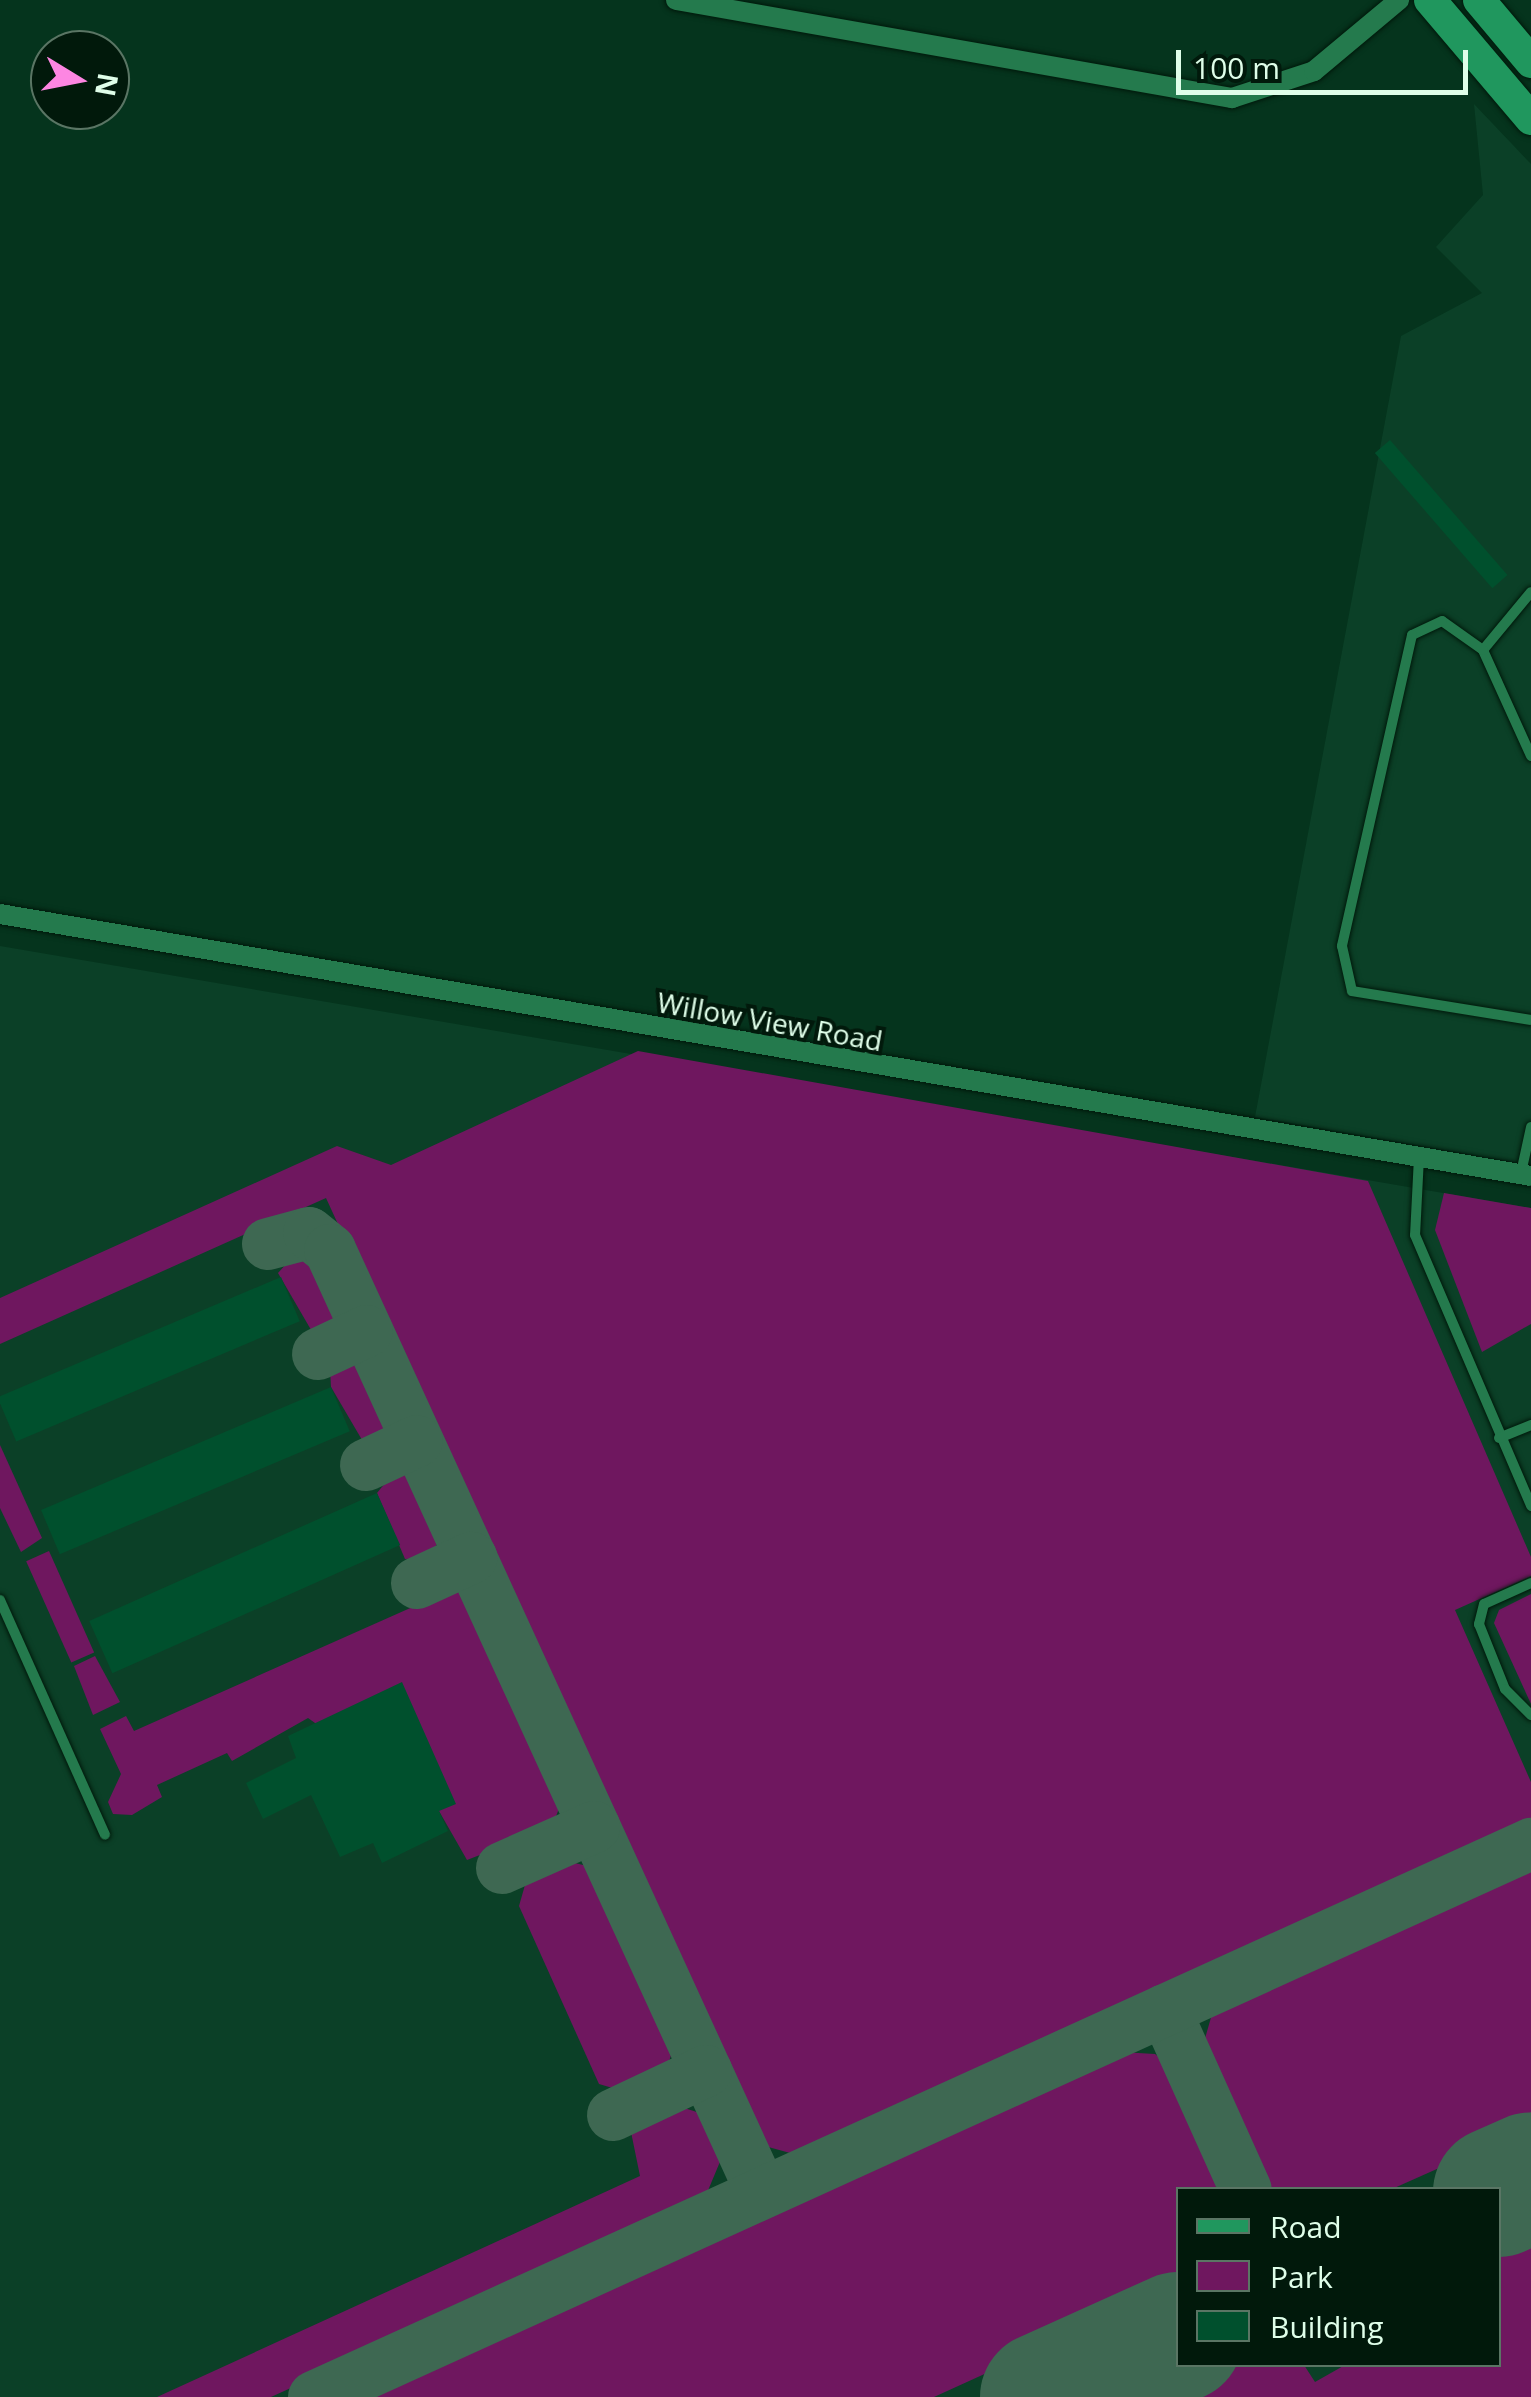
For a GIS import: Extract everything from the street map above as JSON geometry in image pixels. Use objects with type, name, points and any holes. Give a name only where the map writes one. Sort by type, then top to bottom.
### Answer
[{"type":"main road","points":[[1430,0],[1531,119]]},
{"type":"main road","points":[[1479,0],[1531,62]]},
{"type":"street","points":[[676,0],[1232,98],[1314,71],[1400,0]]},
{"type":"street","name":"Willow View Road","points":[[0,914],[1526,1175]]},
{"type":"lane","points":[[1483,650],[1531,592]]},
{"type":"lane","points":[[1531,756],[1483,650],[1442,621],[1412,635],[1342,946],[1352,991],[1531,1020]]},
{"type":"lane","points":[[1526,1175],[1531,1127]]},
{"type":"lane","points":[[1419,1158],[1414,1235],[1531,1506]]},
{"type":"lane","points":[[1500,1438],[1531,1426]]},
{"type":"lane","points":[[1531,1583],[1484,1604],[1479,1624],[1504,1688],[1531,1714]]},
{"type":"lane","points":[[0,1600],[105,1836]]},
{"type":"shaded area","points":[[1474,104],[1531,164],[1531,1165],[1255,1117],[1401,336],[1482,293],[1436,247],[1483,195]]},
{"type":"shaded area","points":[[0,946],[1531,1208],[1531,2397],[0,2397]]},
{"type":"green space","points":[[638,1051],[1368,1181],[1531,1557],[1531,1576],[1455,1610],[1531,1782],[1531,1825],[801,2156],[761,2145],[326,1198],[0,1344],[0,1298],[337,1146],[391,1165]]},
{"type":"green space","points":[[1444,1193],[1531,1208],[1531,1324],[1482,1352],[1435,1230]]},
{"type":"green space","points":[[297,1252],[313,1258],[337,1311],[335,1326],[314,1335],[278,1273]]},
{"type":"green space","points":[[350,1360],[361,1363],[388,1420],[383,1436],[365,1445],[331,1387],[330,1369]]},
{"type":"green space","points":[[0,1445],[42,1538],[21,1552],[0,1508]]},
{"type":"green space","points":[[395,1471],[414,1477],[441,1537],[429,1558],[405,1559],[377,1493]]},
{"type":"green space","points":[[49,1551],[94,1652],[71,1663],[26,1561]]},
{"type":"green space","points":[[453,1589],[468,1597],[561,1803],[552,1827],[467,1860],[439,1811],[308,1718],[232,1761],[227,1753],[157,1785],[162,1797],[132,1815],[113,1814],[108,1802],[121,1774],[100,1729],[126,1716],[134,1731]]},
{"type":"green space","points":[[1531,1594],[1531,1704],[1494,1623],[1499,1610]]},
{"type":"green space","points":[[95,1656],[120,1702],[93,1715],[74,1666]]},
{"type":"green space","points":[[567,1861],[591,1867],[673,2049],[666,2071],[626,2092],[599,2084],[519,1906],[527,1878]]},
{"type":"green space","points":[[1531,1864],[1531,2127],[1396,2187],[1264,2187],[1202,2049],[1212,2014]]},
{"type":"green space","points":[[1121,2052],[1155,2054],[1172,2068],[1225,2187],[1176,2187],[1176,2287],[934,2397],[359,2397]]},
{"type":"green space","points":[[678,2106],[703,2114],[722,2157],[704,2200],[271,2397],[157,2397],[640,2176],[631,2132]]},
{"type":"green space","points":[[1531,2224],[1531,2397],[1151,2397],[1218,2367],[1305,2367],[1315,2382],[1341,2367],[1501,2367],[1501,2238]]},
{"type":"building","points":[[1390,440],[1507,575],[1492,588],[1375,453]]},
{"type":"building","points":[[281,1277],[300,1321],[16,1442],[0,1396]]},
{"type":"building","points":[[331,1387],[350,1431],[60,1554],[41,1510]]},
{"type":"building","points":[[377,1493],[400,1545],[112,1673],[89,1621]]},
{"type":"building","points":[[402,1682],[456,1804],[439,1811],[448,1831],[382,1863],[373,1843],[340,1857],[311,1795],[263,1819],[246,1783],[296,1758],[288,1736]]},
{"type":"taxiway","points":[[268,1244],[309,1233],[330,1250],[762,2193]]},
{"type":"taxiway","points":[[318,1354],[367,1331]]},
{"type":"taxiway","points":[[366,1465],[417,1441]]},
{"type":"taxiway","points":[[417,1583],[471,1558]]},
{"type":"taxiway","points":[[502,1868],[594,1827]]},
{"type":"taxiway","points":[[314,2397],[1531,1844]]},
{"type":"taxiway","points":[[1165,2010],[1245,2187]]},
{"type":"taxiway","points":[[613,2115],[706,2071]]},
{"type":"runway","points":[[1501,2191],[1531,2177]]},
{"type":"runway","points":[[1045,2397],[1176,2338]]}]
